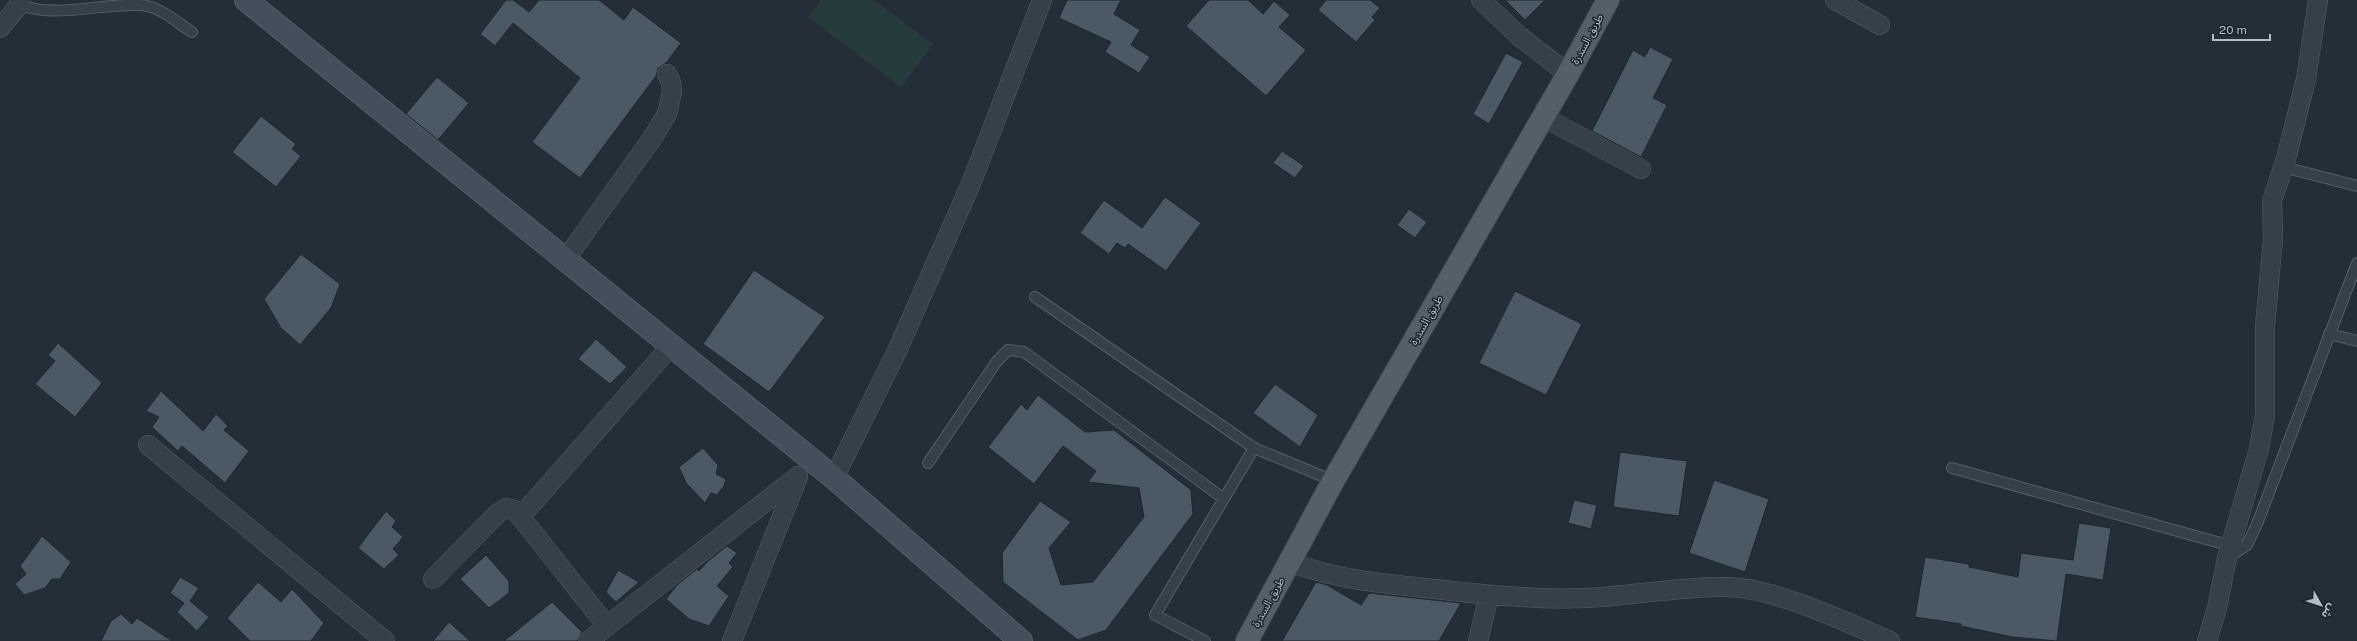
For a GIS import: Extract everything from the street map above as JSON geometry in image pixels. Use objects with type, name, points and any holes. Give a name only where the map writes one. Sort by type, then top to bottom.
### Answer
[{"type":"main road","name":"طريق السدرة","points":[[1247,641],[1334,481],[1568,74],[1608,0]]},
{"type":"street","points":[[246,0],[671,346],[803,467],[834,478],[1021,641]]},
{"type":"street","points":[[834,478],[896,351],[970,186],[1042,0]]},
{"type":"street","points":[[1481,0],[1519,36],[1568,74]]},
{"type":"street","points":[[1835,0],[1880,25]]},
{"type":"street","points":[[2206,641],[2217,608],[2229,552],[2260,449],[2265,415],[2265,326],[2273,239],[2272,200],[2283,167],[2306,79],[2318,0]]},
{"type":"street","points":[[0,28],[17,2]]},
{"type":"street","points":[[565,260],[651,140],[666,114],[672,92],[671,82],[667,74]]},
{"type":"street","points":[[1543,117],[1641,169]]},
{"type":"street","points":[[521,516],[671,346]]},
{"type":"street","points":[[148,445],[385,641]]},
{"type":"street","points":[[588,641],[803,467]]},
{"type":"street","points":[[732,641],[803,467]]},
{"type":"street","points":[[433,580],[498,514],[506,508],[515,510],[607,626]]},
{"type":"street","points":[[1290,562],[1320,573],[1344,579],[1489,595],[1583,598],[1727,587],[1772,595],[1847,622],[1890,641]]},
{"type":"street","points":[[1478,641],[1489,595]]},
{"type":"lane","points":[[17,2],[42,10],[139,4],[162,12],[192,32]]},
{"type":"lane","points":[[2283,167],[2357,186]]},
{"type":"lane","points":[[1952,468],[2229,552],[2242,550],[2251,538],[2357,263]]},
{"type":"lane","points":[[1035,297],[1254,448],[1334,481]]},
{"type":"lane","points":[[2329,334],[2357,341]]},
{"type":"lane","points":[[928,463],[997,361],[1008,350],[1024,352],[1224,499]]},
{"type":"lane","points":[[1206,641],[1155,615],[1254,448]]},
{"type":"green space","points":[[821,0],[874,0],[933,44],[901,87],[808,17]]},
{"type":"building","points":[[506,0],[513,0],[529,12],[539,0],[599,0],[624,20],[633,7],[681,43],[666,63],[658,68],[656,76],[580,178],[532,142],[580,78],[513,23],[495,46],[480,34]]},
{"type":"building","points":[[1067,0],[1121,0],[1114,14],[1140,30],[1131,45],[1150,57],[1139,73],[1105,52],[1111,42],[1059,18]]},
{"type":"building","points":[[1209,0],[1248,0],[1263,14],[1274,1],[1290,15],[1279,27],[1306,50],[1266,96],[1186,26]]},
{"type":"building","points":[[1326,0],[1370,0],[1380,8],[1372,17],[1375,20],[1356,42],[1318,10]]},
{"type":"building","points":[[1505,0],[1545,0],[1525,20]]},
{"type":"building","points":[[1650,47],[1673,59],[1653,98],[1667,105],[1641,157],[1592,131],[1633,50],[1645,57]]},
{"type":"building","points":[[1506,53],[1523,62],[1489,124],[1473,114]]},
{"type":"building","points":[[437,77],[469,103],[438,140],[406,114]]},
{"type":"building","points":[[261,116],[296,144],[292,149],[301,156],[276,187],[232,152]]},
{"type":"building","points":[[1282,151],[1304,166],[1295,178],[1273,163]]},
{"type":"building","points":[[1165,197],[1201,223],[1166,271],[1128,244],[1125,248],[1117,243],[1109,254],[1080,233],[1104,200],[1142,228]]},
{"type":"building","points":[[1409,209],[1427,222],[1415,238],[1397,225]]},
{"type":"building","points":[[301,254],[340,284],[331,308],[300,345],[281,328],[264,299]]},
{"type":"building","points":[[754,270],[825,317],[769,392],[703,344]]},
{"type":"building","points":[[1515,291],[1582,324],[1546,395],[1479,363]]},
{"type":"building","points":[[596,339],[627,367],[610,384],[578,359]]},
{"type":"building","points":[[58,343],[102,383],[75,417],[35,384],[55,361],[48,355]]},
{"type":"building","points":[[1275,384],[1318,415],[1300,447],[1253,413]]},
{"type":"building","points":[[161,391],[203,431],[216,414],[228,426],[224,430],[249,451],[225,483],[182,446],[178,451],[152,427],[159,417],[146,411]]},
{"type":"building","points":[[1038,395],[1085,432],[1114,430],[1191,490],[1193,514],[1106,630],[1078,640],[1003,582],[1002,553],[1040,501],[1071,522],[1049,548],[1061,585],[1093,582],[1144,517],[1139,488],[1088,482],[1096,471],[1063,446],[1034,484],[988,447],[1021,404],[1027,410]]},
{"type":"building","points":[[703,448],[718,465],[716,474],[726,479],[724,486],[717,495],[711,493],[705,503],[686,483],[679,467]]},
{"type":"building","points":[[1620,452],[1687,461],[1679,516],[1613,507]]},
{"type":"building","points":[[1714,480],[1769,499],[1745,572],[1689,553]]},
{"type":"building","points":[[1574,500],[1597,505],[1591,529],[1568,523]]},
{"type":"building","points":[[386,511],[396,521],[392,527],[403,537],[393,549],[399,555],[384,569],[358,548]]},
{"type":"building","points":[[2079,523],[2111,528],[2103,580],[2066,574],[2057,641],[2012,637],[1961,626],[1961,624],[1915,617],[1925,557],[1969,564],[1969,567],[2018,577],[2021,553],[2073,560]]},
{"type":"building","points":[[42,536],[71,562],[60,579],[52,579],[45,588],[24,595],[15,584],[26,574],[20,566]]},
{"type":"building","points":[[727,546],[737,553],[729,563],[733,567],[717,586],[729,596],[709,626],[689,619],[666,599],[677,585],[697,569],[699,571],[709,560]]},
{"type":"building","points":[[486,555],[509,581],[509,593],[489,608],[460,579]]},
{"type":"building","points":[[618,570],[639,582],[616,602],[606,592]]},
{"type":"building","points":[[180,577],[199,588],[190,601],[209,617],[197,631],[177,612],[184,603],[170,593]]},
{"type":"building","points":[[258,582],[281,602],[292,589],[324,623],[311,641],[250,641],[227,618]]},
{"type":"building","points":[[1316,582],[1327,585],[1361,605],[1369,593],[1461,603],[1439,641],[1282,641]]},
{"type":"building","points":[[552,602],[582,632],[577,641],[504,641]]},
{"type":"building","points":[[121,614],[132,624],[137,618],[172,641],[101,641],[111,621]]},
{"type":"building","points":[[449,622],[470,641],[433,641]]}]
